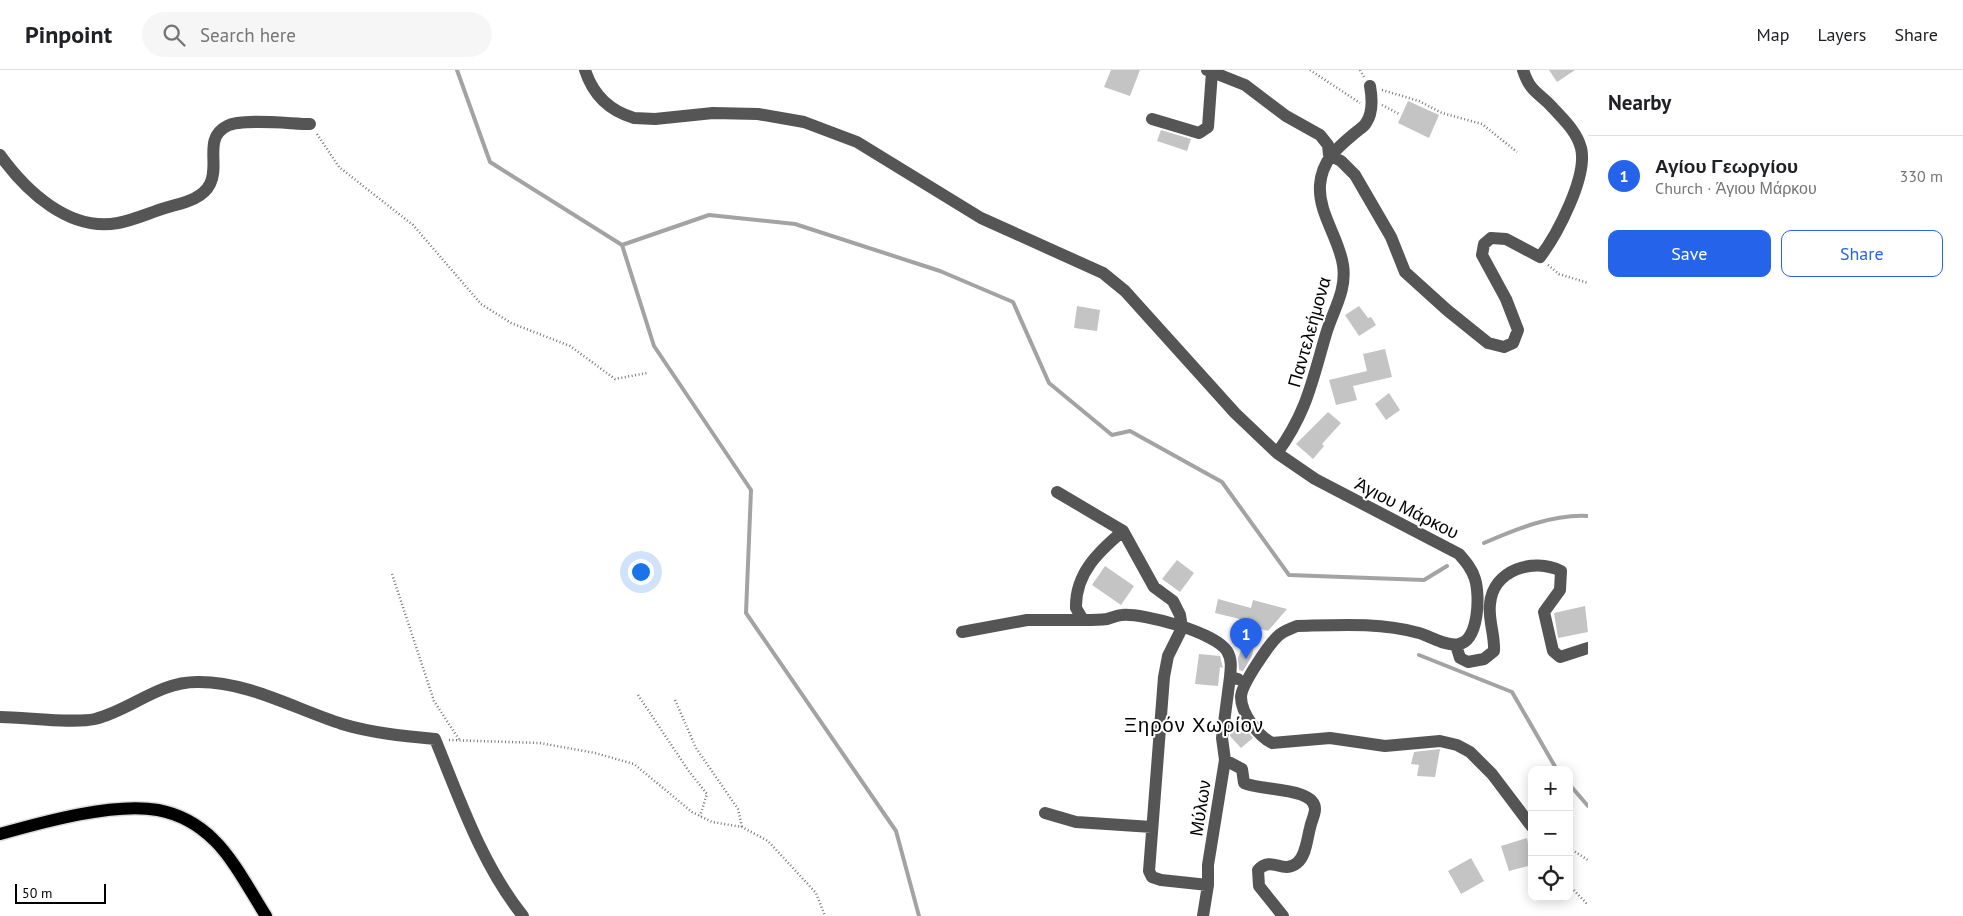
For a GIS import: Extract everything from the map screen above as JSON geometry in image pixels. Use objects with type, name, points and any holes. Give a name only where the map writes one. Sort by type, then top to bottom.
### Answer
[{"type":"main road","points":[[0,834],[44,822],[138,808],[176,815],[191,822],[216,842],[266,916]]},
{"type":"street","name":"Άγιου Μάρκου","points":[[585,70],[594,90],[605,103],[623,115],[634,118],[713,113],[750,113],[787,118],[822,128],[878,154],[981,218],[1103,273],[1125,291],[1235,414],[1277,453],[1330,488],[1459,554],[1470,568],[1476,581],[1478,614],[1467,639],[1456,645]]},
{"type":"street","points":[[1329,155],[1341,161],[1355,175],[1391,237],[1405,272],[1447,310],[1488,343],[1504,347],[1512,343],[1518,330],[1506,299],[1482,255],[1484,244],[1491,238],[1506,239],[1540,257],[1553,239],[1566,213],[1583,162],[1576,135],[1552,106],[1533,91],[1523,70]]},
{"type":"street","points":[[1152,119],[1199,132],[1208,127],[1209,71],[1245,84],[1286,116],[1320,134],[1328,145],[1329,155]]},
{"type":"street","points":[[1329,155],[1366,123],[1371,104],[1370,86]]},
{"type":"street","points":[[0,155],[15,176],[72,219],[94,224],[118,223],[203,194],[211,183],[214,165],[212,147],[218,134],[227,126],[241,123],[310,124]]},
{"type":"street","name":"Παντελεήμονα","points":[[1277,453],[1290,436],[1305,406],[1320,361],[1325,335],[1344,283],[1343,263],[1321,196],[1320,184],[1329,155]]},
{"type":"street","points":[[1057,492],[1123,531],[1154,587],[1173,601],[1180,615],[1182,628],[1168,656],[1164,677],[1150,871],[1152,877],[1161,880],[1208,885]]},
{"type":"street","points":[[1083,620],[1076,608],[1080,579],[1100,551],[1123,531]]},
{"type":"street","points":[[1528,822],[1492,774],[1470,752],[1457,745],[1440,741],[1385,746],[1330,738],[1272,743],[1254,730],[1241,698],[1242,690],[1276,637],[1297,626],[1361,626],[1399,629],[1456,645],[1460,658],[1468,662],[1484,659],[1494,651],[1495,638],[1489,606],[1492,592],[1506,576],[1519,567],[1534,564],[1552,567],[1561,571],[1560,590],[1544,612],[1553,651],[1560,657],[1588,648]]},
{"type":"street","name":"Μύλων","points":[[962,632],[1027,620],[1083,620],[1121,615],[1144,617],[1182,628],[1221,645],[1231,660],[1222,738],[1225,760],[1208,865],[1208,885],[1203,916]]},
{"type":"street","points":[[1230,677],[1247,681]]},
{"type":"street","points":[[0,717],[93,720],[117,712],[156,691],[176,684],[215,682],[239,688],[370,732],[435,739],[483,852],[505,893],[523,916]]},
{"type":"street","points":[[1227,705],[1249,716]]},
{"type":"street","points":[[1225,760],[1242,769],[1244,783],[1254,788],[1304,794],[1311,800],[1315,808],[1303,854],[1297,863],[1282,867],[1270,863],[1263,865],[1258,870],[1258,886],[1283,916]]},
{"type":"street","points":[[1044,813],[1076,822],[1152,828]]},
{"type":"path","points":[[1310,70],[1371,104],[1399,114]]},
{"type":"path","points":[[1370,86],[1419,101],[1442,114],[1482,124],[1517,152]]},
{"type":"path","points":[[310,124],[339,167],[413,225],[482,304],[511,322],[570,346],[615,379],[647,373]]},
{"type":"path","points":[[1540,257],[1559,274],[1588,283]]},
{"type":"path","points":[[392,574],[434,701],[460,741]]},
{"type":"path","points":[[638,696],[688,770],[707,794],[700,816]]},
{"type":"path","points":[[675,700],[696,748],[738,809],[742,827]]},
{"type":"path","points":[[435,739],[540,743],[595,753],[634,764],[692,812],[712,822],[742,827],[768,841],[816,893],[825,916]]},
{"type":"path","points":[[1573,851],[1588,860]]},
{"type":"path","points":[[1573,889],[1588,905]]},
{"type":"building","points":[[1111,70],[1140,70],[1130,96],[1104,87]]},
{"type":"building","points":[[1549,70],[1575,70],[1557,82]]},
{"type":"building","points":[[1408,101],[1439,115],[1429,138],[1398,123]]},
{"type":"building","points":[[1161,130],[1191,139],[1187,151],[1157,141]]},
{"type":"building","points":[[1077,306],[1100,310],[1097,331],[1074,328]]},
{"type":"building","points":[[1359,306],[1368,318],[1371,317],[1376,325],[1359,336],[1345,315]]},
{"type":"building","points":[[1385,349],[1392,377],[1353,386],[1357,400],[1336,405],[1329,380],[1367,371],[1363,354]]},
{"type":"building","points":[[1389,393],[1400,410],[1386,420],[1375,404]]},
{"type":"building","points":[[1328,412],[1341,423],[1322,444],[1324,446],[1313,459],[1296,444]]},
{"type":"building","points":[[1177,560],[1194,573],[1180,592],[1162,579]]},
{"type":"building","points":[[1105,566],[1134,586],[1121,605],[1092,585]]},
{"type":"building","points":[[1218,599],[1251,608],[1253,600],[1287,609],[1268,631],[1247,625],[1248,621],[1215,613]]},
{"type":"building","points":[[1585,606],[1588,632],[1558,638],[1554,613]]},
{"type":"building","points":[[1243,645],[1254,646],[1252,656],[1243,671],[1239,670],[1238,658]]},
{"type":"building","points":[[1199,654],[1220,656],[1223,668],[1220,667],[1218,686],[1195,684]]},
{"type":"building","points":[[1241,722],[1253,738],[1241,748],[1230,736],[1231,730]]},
{"type":"building","points":[[1440,749],[1435,777],[1417,776],[1419,765],[1411,764],[1414,752]]},
{"type":"building","points":[[1527,838],[1528,866],[1509,871],[1501,846]]},
{"type":"building","points":[[1471,858],[1484,881],[1461,894],[1448,871]]},
{"type":"waterway","points":[[457,70],[490,162],[622,245],[654,346],[751,490],[746,613],[896,831],[919,916]]},
{"type":"waterway","points":[[622,245],[709,215],[795,224],[940,271],[1013,302],[1049,383],[1112,435],[1130,431],[1222,482],[1289,575],[1424,580],[1447,566]]},
{"type":"waterway","points":[[1484,543],[1548,520],[1561,517],[1588,516]]},
{"type":"waterway","points":[[1419,655],[1512,692],[1555,766]]},
{"type":"waterway","points":[[1573,789],[1588,806]]},
{"type":"place","name":"Αγίου Γεωργίου","points":[[1246,659]]},
{"type":"district","name":"Ξηρόν Χωρίον","points":[[1194,725]]}]
